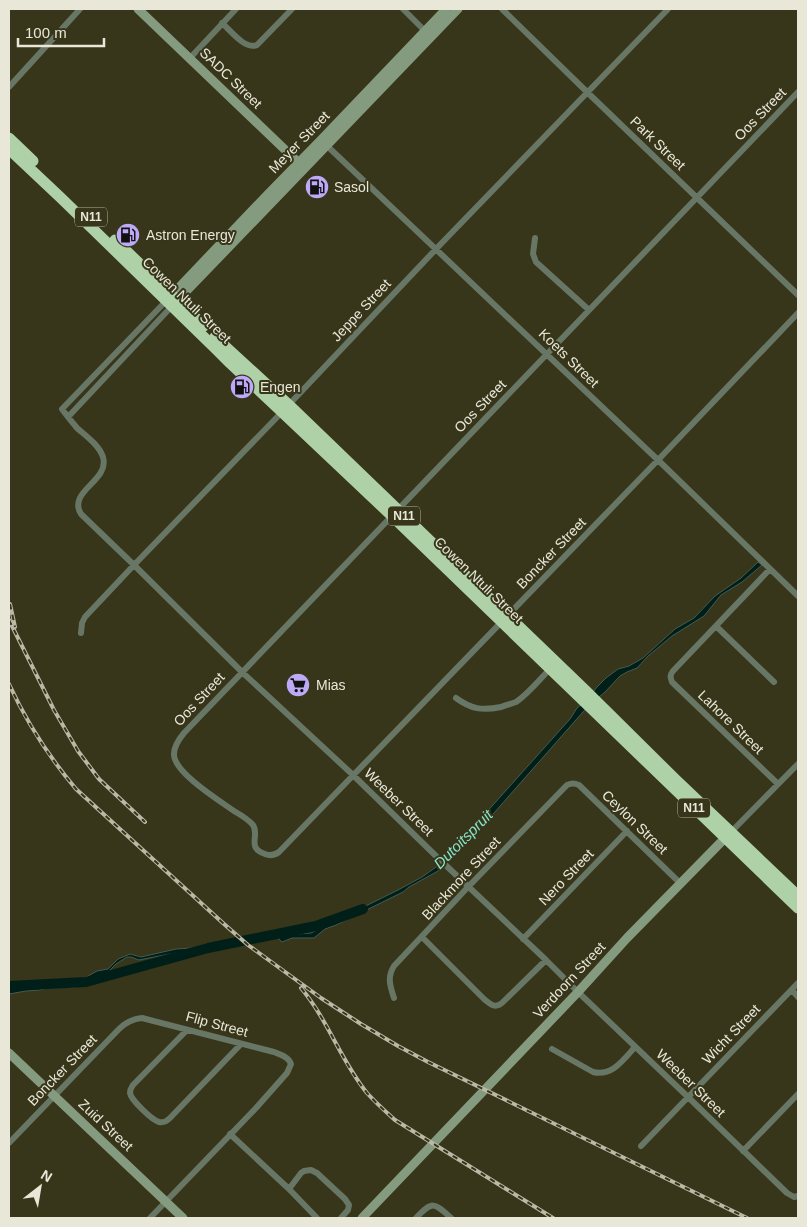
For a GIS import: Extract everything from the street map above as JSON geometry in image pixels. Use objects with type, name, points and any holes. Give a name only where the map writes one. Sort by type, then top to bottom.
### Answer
[{"type":"highway","name":"Cowen Ntuli Street","points":[[9,138],[172,301]]},
{"type":"highway","name":"Cowen Ntuli Street","points":[[9,149],[172,301],[220,343],[592,704],[677,781],[798,908]]},
{"type":"highway","name":"Cowen Ntuli Street","points":[[505,619],[550,669],[583,695]]},
{"type":"highway","name":"Cowen Ntuli Street","points":[[728,835],[798,896]]},
{"type":"street","points":[[9,87],[80,9]]},
{"type":"street","name":"SADC Street","points":[[138,9],[301,165]]},
{"type":"street","points":[[190,58],[236,9]]},
{"type":"street","points":[[222,23],[246,45],[254,46],[292,9]]},
{"type":"street","points":[[403,9],[425,31]]},
{"type":"street","name":"Meyer Street","points":[[68,418],[269,192],[324,143],[446,9]]},
{"type":"street","points":[[324,143],[458,9]]},
{"type":"street","name":"Park Street","points":[[502,9],[798,295]]},
{"type":"street","name":"Jeppe Street","points":[[81,633],[85,617],[668,9]]},
{"type":"street","name":"Oos Street","points":[[279,852],[274,855],[266,855],[257,850],[255,846],[255,830],[252,824],[188,777],[179,767],[174,760],[174,753],[180,738],[798,92]]},
{"type":"street","name":"Koets Street","points":[[324,143],[658,460],[798,596]]},
{"type":"street","points":[[535,238],[533,254],[536,262],[589,310]]},
{"type":"street","name":"Meyer Street","points":[[62,409],[172,301]]},
{"type":"street","name":"Boncker Street","points":[[279,852],[798,313]]},
{"type":"street","name":"Weeber Street","points":[[62,409],[68,418],[99,450],[104,460],[101,473],[81,495],[77,505],[78,510],[85,519],[242,672],[353,775],[787,1193],[796,1197]]},
{"type":"street","points":[[768,567],[716,626],[774,682]]},
{"type":"street","name":"Lahore Street","points":[[716,626],[673,670],[670,678],[778,784]]},
{"type":"street","points":[[456,698],[480,710],[516,702],[550,669]]},
{"type":"street","name":"Verdoorn Street","points":[[362,1218],[578,992],[627,938],[798,766]]},
{"type":"street","name":"Ceylon Street","points":[[570,783],[579,785],[681,884]]},
{"type":"street","name":"Blackmore Street","points":[[394,998],[389,974],[399,960],[570,783]]},
{"type":"street","name":"Nero Street","points":[[523,939],[627,831]]},
{"type":"street","points":[[422,937],[493,1006],[499,1006],[504,1002],[546,960]]},
{"type":"street","name":"Wicht Street","points":[[641,1146],[798,983]]},
{"type":"street","points":[[792,990],[798,997]]},
{"type":"street","name":"Boncker Street","points":[[9,1143],[124,1024],[135,1018]]},
{"type":"street","name":"Flip Street","points":[[135,1018],[142,1018],[281,1055],[290,1061],[290,1068],[287,1072],[230,1134]]},
{"type":"street","points":[[187,1030],[131,1089],[133,1100],[158,1122],[163,1122],[170,1118],[241,1044]]},
{"type":"street","points":[[552,1049],[600,1074],[613,1069],[636,1047]]},
{"type":"street","name":"Zuid Street","points":[[9,1053],[183,1218]]},
{"type":"street","points":[[744,1151],[798,1094]]},
{"type":"street","points":[[150,1218],[230,1134],[317,1218]]},
{"type":"street","points":[[288,1189],[301,1173],[308,1170],[316,1172],[349,1205],[348,1210],[340,1218]]},
{"type":"street","points":[[416,1218],[432,1205],[440,1208],[450,1218]]},
{"type":"water","points":[[758,562],[762,565],[742,582],[721,595],[704,616],[672,636],[637,668],[620,676],[604,693],[590,704],[464,847],[446,860],[438,871],[403,892],[325,929],[314,938],[292,938],[282,942],[278,938],[311,933],[398,890],[439,865],[442,857],[458,844],[570,719],[577,708],[586,701],[606,678],[618,669],[629,666],[643,658],[675,629],[694,618],[715,596],[741,578]]},
{"type":"water","points":[[206,944],[207,951],[196,953],[175,953],[139,960],[127,957],[108,972],[97,975],[86,984],[76,987],[47,988],[9,994],[9,989],[74,984],[97,971],[108,969],[118,959],[130,954],[141,957]]},
{"type":"waterway","name":"Dutoitspruit","points":[[9,986],[86,982],[208,948],[316,926],[363,909]]},
{"type":"railway","points":[[10,604],[15,627]]},
{"type":"railway","points":[[9,620],[54,710],[78,751],[99,779],[145,822]]},
{"type":"railway","points":[[9,684],[39,739],[76,789],[248,945],[321,998],[361,1024],[428,1062],[747,1218]]},
{"type":"railway","points":[[301,988],[319,1013],[358,1081],[367,1093],[395,1120],[553,1218]]},
{"type":"place","name":"Sasol","points":[[317,187]]},
{"type":"place","name":"Astron Energy","points":[[128,235]]},
{"type":"place","name":"Engen","points":[[242,387]]},
{"type":"place","name":"Mias","points":[[298,685]]}]
